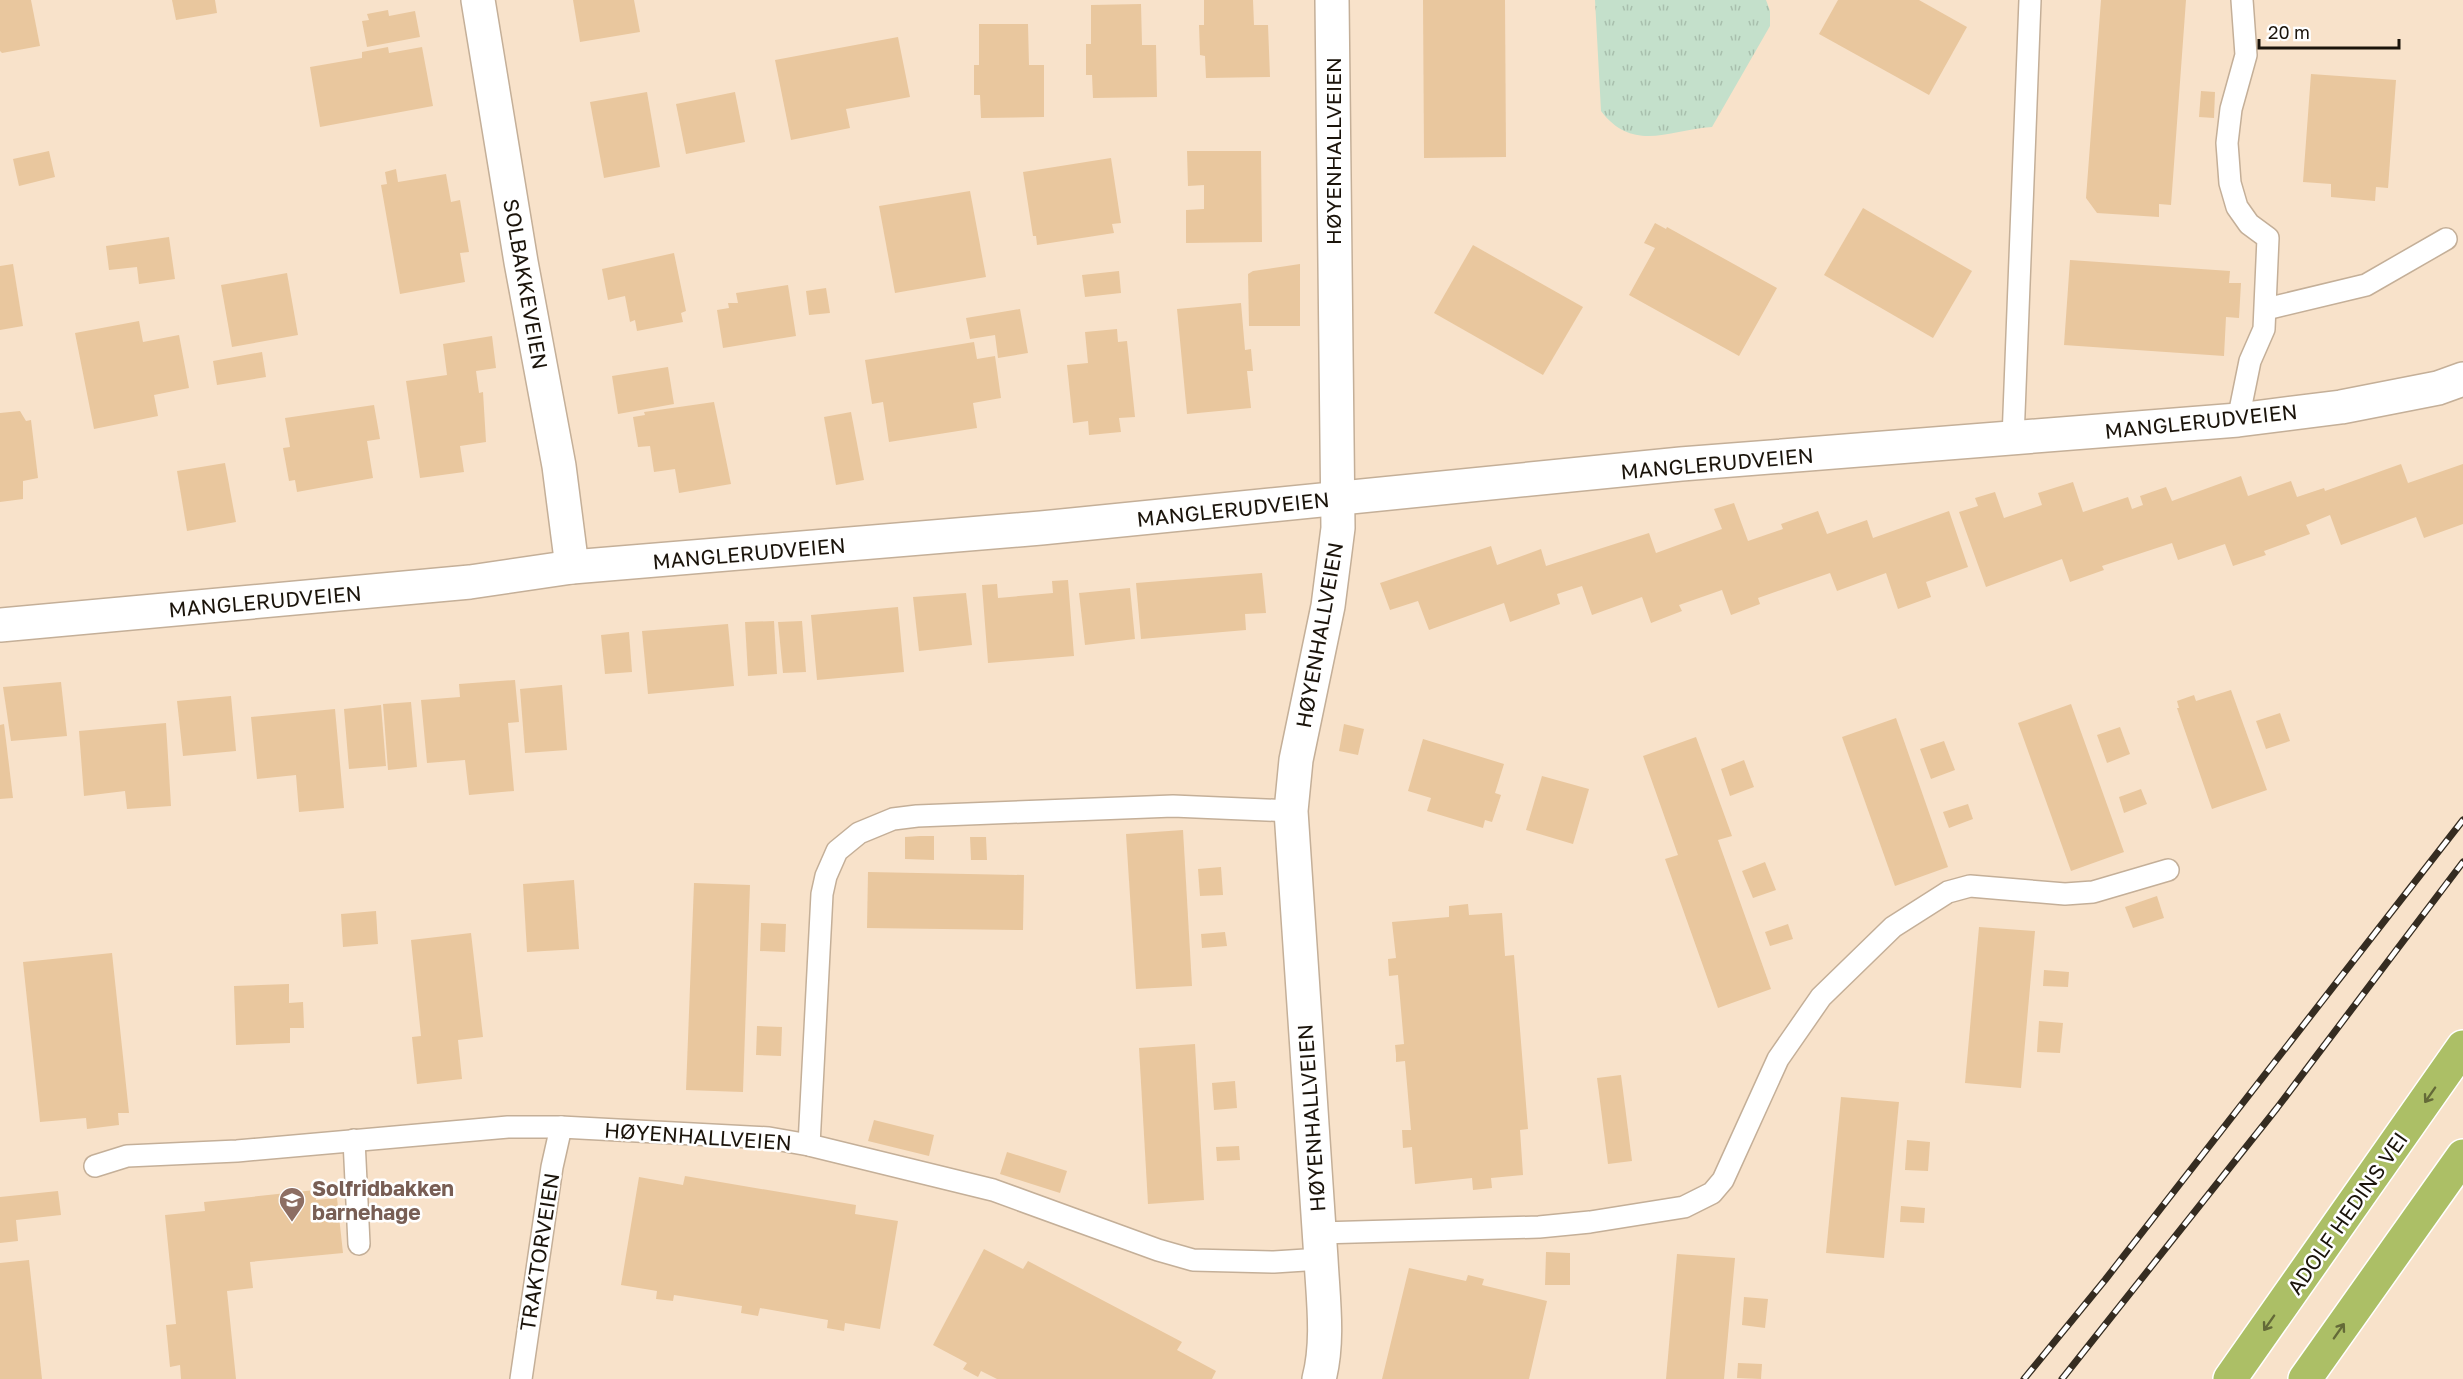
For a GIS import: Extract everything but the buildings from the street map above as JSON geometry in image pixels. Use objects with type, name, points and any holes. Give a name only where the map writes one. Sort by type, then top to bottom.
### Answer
[{"type":"highway","name":"ADOLF HEDINS VEI","points":[[2230,1379],[2463,1047]]},
{"type":"highway","points":[[2305,1379],[2463,1156]]},
{"type":"street","name":"SOLBAKKEVEIEN","points":[[478,0],[521,262],[559,466],[572,567]]},
{"type":"street","name":"HØYENHALLVEIEN","points":[[1319,1379],[1323,1363],[1324,1328],[1320,1246],[1291,811],[1296,760],[1328,606],[1338,528],[1332,0]]},
{"type":"street","name":"MANGLERUDVEIEN","points":[[0,625],[470,582],[572,567],[1041,528],[1681,464],[2238,420],[2341,407],[2438,388],[2463,379]]},
{"type":"lane","points":[[2013,439],[2030,0]]},
{"type":"lane","points":[[2238,420],[2250,362],[2264,329],[2266,309],[2264,280],[2268,238],[2249,224],[2237,207],[2229,173],[2227,144],[2231,109],[2246,55],[2242,0]]},
{"type":"lane","points":[[2266,309],[2366,285],[2446,239]]},
{"type":"lane","points":[[809,1145],[822,894],[837,851],[859,833],[893,819],[917,816],[1173,806],[1291,811]]},
{"type":"lane","name":"HØYENHALLVEIEN","points":[[95,1166],[128,1156],[217,1152],[508,1127],[561,1126],[769,1138],[809,1145],[993,1190],[1158,1250],[1193,1260],[1274,1262],[1320,1246],[1539,1227],[1684,1207],[1712,1193],[1723,1180],[1778,1059],[1821,997],[1893,927],[1948,892],[1971,886],[2065,894],[2093,892],[2168,870]]},
{"type":"lane","name":"TRAKTORVEIEN","points":[[520,1379],[552,1167],[561,1126]]},
{"type":"lane","points":[[354,1140],[359,1244]]},
{"type":"green space","points":[[1595,0],[1766,0],[1770,11],[1770,26],[1712,127],[1652,136],[1639,135],[1626,132],[1613,124],[1601,111]]},
{"type":"railway","points":[[2024,1379],[2105,1280],[2463,820]]},
{"type":"railway","points":[[2062,1379],[2277,1108],[2463,862]]},
{"type":"place","name":"Solfridbakken barnehage","points":[[292,1223]]}]
